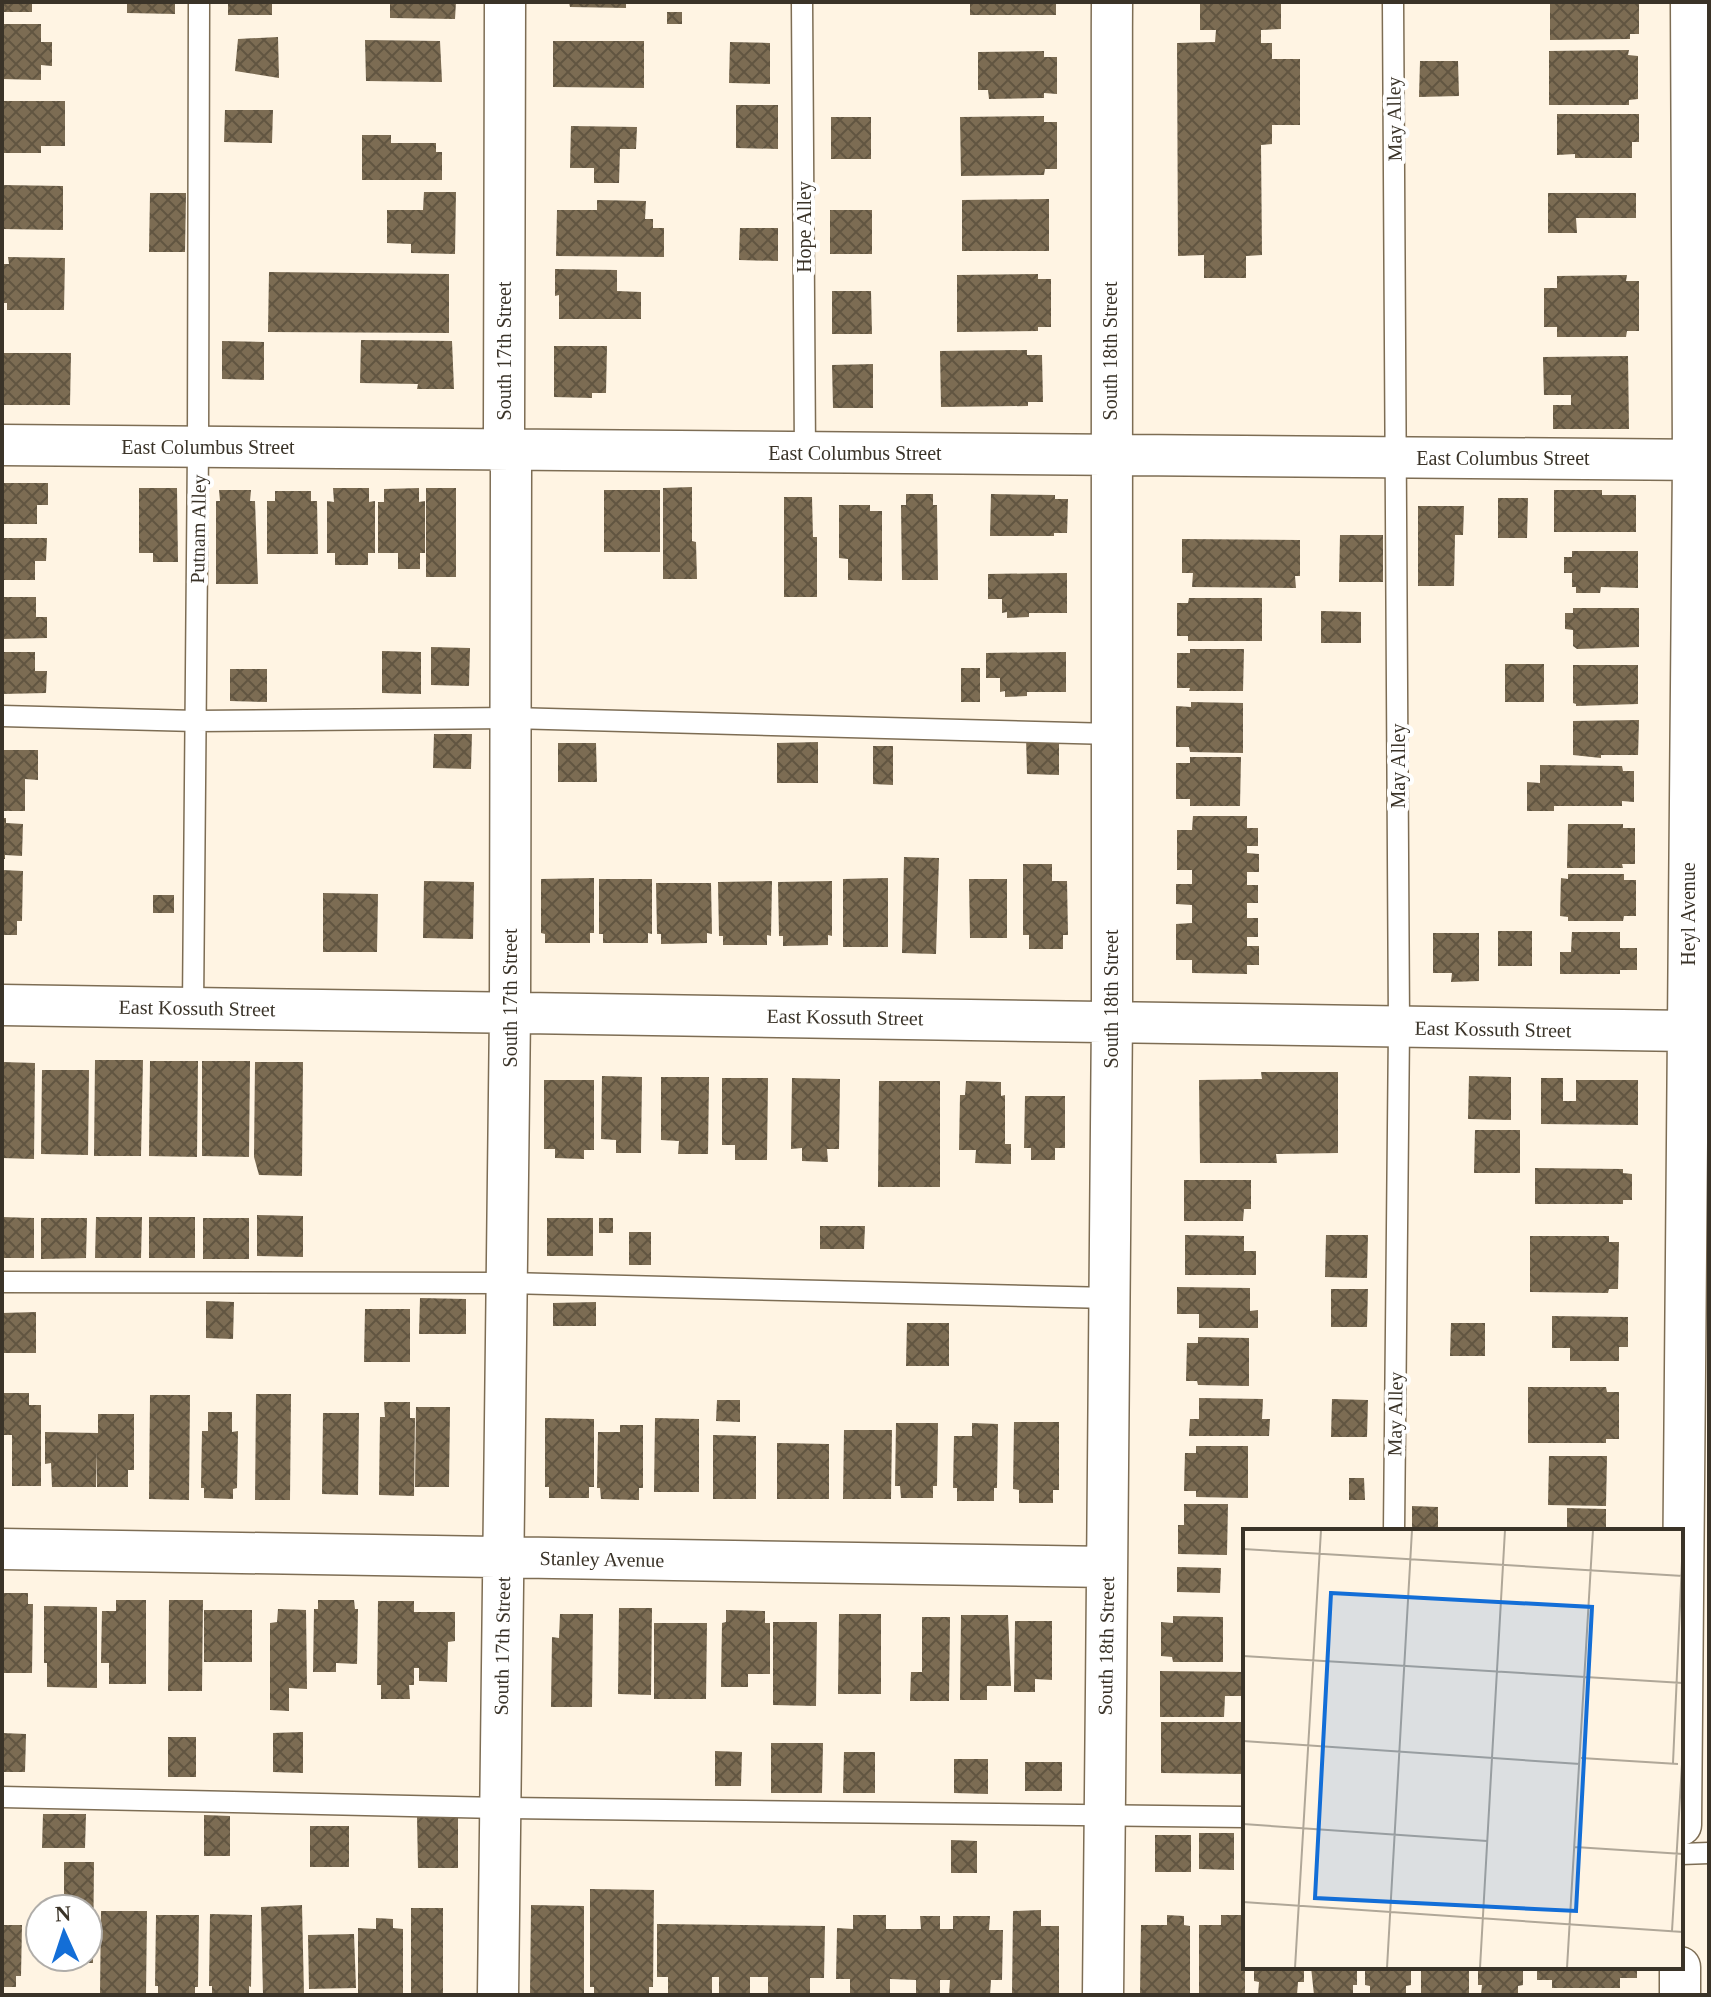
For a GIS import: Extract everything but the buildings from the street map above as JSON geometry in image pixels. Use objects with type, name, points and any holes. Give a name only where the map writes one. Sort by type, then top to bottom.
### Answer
[{"type":"street","name":"South 17th Street","points":[[498,1995],[510,1012],[511,468],[505,450],[505,2]]},
{"type":"street","name":"South 18th Street","points":[[1103,1995],[1112,1021],[1112,2]]},
{"type":"street","name":"Heyl Avenue","points":[[1683,1792],[1696,1576],[1688,1031],[1698,992],[1701,460],[1691,2]]},
{"type":"street","name":"East Columbus Street","points":[[2,445],[1701,460]]},
{"type":"street","name":"East Kossuth Street","points":[[2,1005],[1688,1031]]},
{"type":"street","name":"Stanley Avenue","points":[[2,1549],[1107,1567]]},
{"type":"street","points":[[1680,1969],[1680,1995]]},
{"type":"lane","name":"Putnam Alley","points":[[193,1008],[199,2]]},
{"type":"lane","name":"Hope Alley","points":[[802,2],[805,453]]},
{"type":"lane","name":"May Alley","points":[[1393,2],[1399,1027],[1394,1529]]},
{"type":"lane","points":[[2,716],[196,721],[511,718],[1112,734]]},
{"type":"lane","points":[[2,1282],[505,1283],[1109,1298]]},
{"type":"lane","points":[[2,1797],[499,1808],[1243,1817]]},
{"type":"lane","points":[[1683,1854],[1709,1853]]}]
